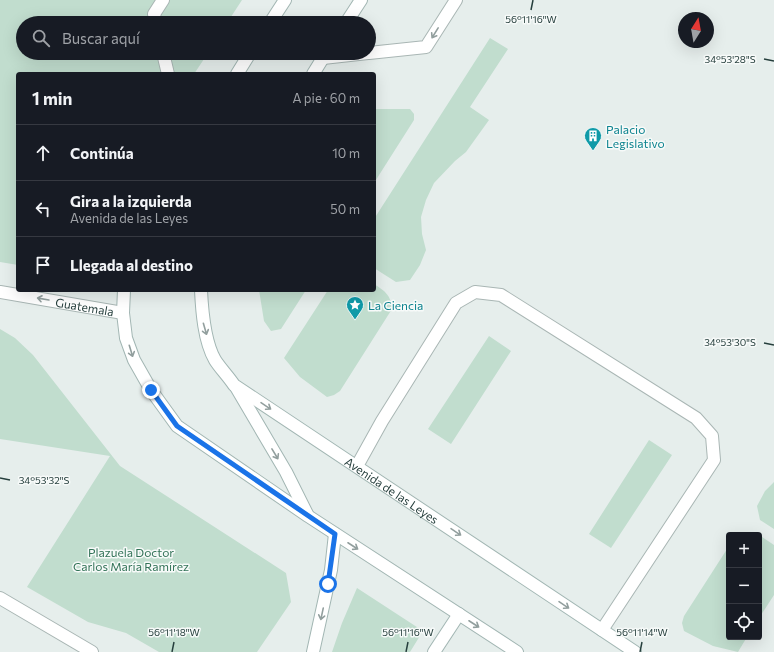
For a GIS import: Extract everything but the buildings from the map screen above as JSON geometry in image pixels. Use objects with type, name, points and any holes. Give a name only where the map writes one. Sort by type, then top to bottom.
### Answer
[{"type":"main road","points":[[154,16],[154,14],[163,0]]},
{"type":"main road","points":[[275,16],[285,0]]},
{"type":"main road","points":[[351,16],[361,0]]},
{"type":"main road","points":[[376,52],[426,47],[456,0]]},
{"type":"main road","points":[[165,60],[168,72]]},
{"type":"main road","points":[[238,72],[246,60]]},
{"type":"main road","points":[[314,72],[322,60]]},
{"type":"main road","name":"Guatemala","points":[[0,292],[123,313]]},
{"type":"main road","points":[[124,292],[123,313],[126,338],[134,360],[151,390],[177,426],[308,516],[459,614],[507,649],[517,652]]},
{"type":"main road","name":"Avenida de las Leyes","points":[[201,292],[202,316],[214,359],[234,385],[635,652]]},
{"type":"main road","points":[[357,466],[382,420],[456,303],[475,292],[501,296],[696,418],[712,436],[714,460],[602,630]]},
{"type":"main road","points":[[234,385],[286,472],[308,516]]},
{"type":"main road","points":[[313,652],[330,577],[335,534]]},
{"type":"main road","points":[[0,598],[92,652]]},
{"type":"main road","points":[[434,652],[459,614]]},
{"type":"green space","points":[[0,0],[242,0],[232,16],[16,16],[16,60],[203,60],[195,72],[16,72],[16,265],[0,262]]},
{"type":"green space","points":[[490,38],[508,49],[470,107],[489,120],[466,152],[434,183],[426,200],[421,217],[422,234],[426,250],[420,265],[410,280],[396,282],[376,269],[376,216]]},
{"type":"green space","points":[[376,109],[410,109],[414,114],[414,120],[376,180]]},
{"type":"green space","points":[[376,285],[389,297],[392,309],[340,391],[334,395],[327,397],[300,377],[284,358],[327,292],[376,292]]},
{"type":"green space","points":[[259,292],[305,292],[281,329],[271,331],[264,321]]},
{"type":"green space","name":"Plazuela Doctor Carlos María Ramírez","points":[[0,329],[15,338],[33,355],[120,466],[286,573],[291,602],[257,652],[159,652],[126,633],[88,622],[27,587],[110,456],[0,439]]},
{"type":"green space","points":[[489,336],[511,351],[451,444],[428,429]]},
{"type":"green space","points":[[649,440],[672,455],[611,548],[589,534]]},
{"type":"green space","points":[[774,482],[774,529],[760,520],[757,506],[765,491]]},
{"type":"green space","points":[[762,537],[774,545],[774,595],[762,613]]},
{"type":"green space","points":[[726,551],[726,640],[745,640],[738,652],[713,646],[684,631],[682,623],[684,616]]},
{"type":"green space","points":[[357,588],[423,631],[410,652],[332,652],[342,623]]},
{"type":"place","name":"Palacio Legislativo","points":[[593,151]]},
{"type":"place","name":"La Ciencia","points":[[355,320]]},
{"type":"route","points":[[151,390],[177,426],[335,534],[328,584]]}]
